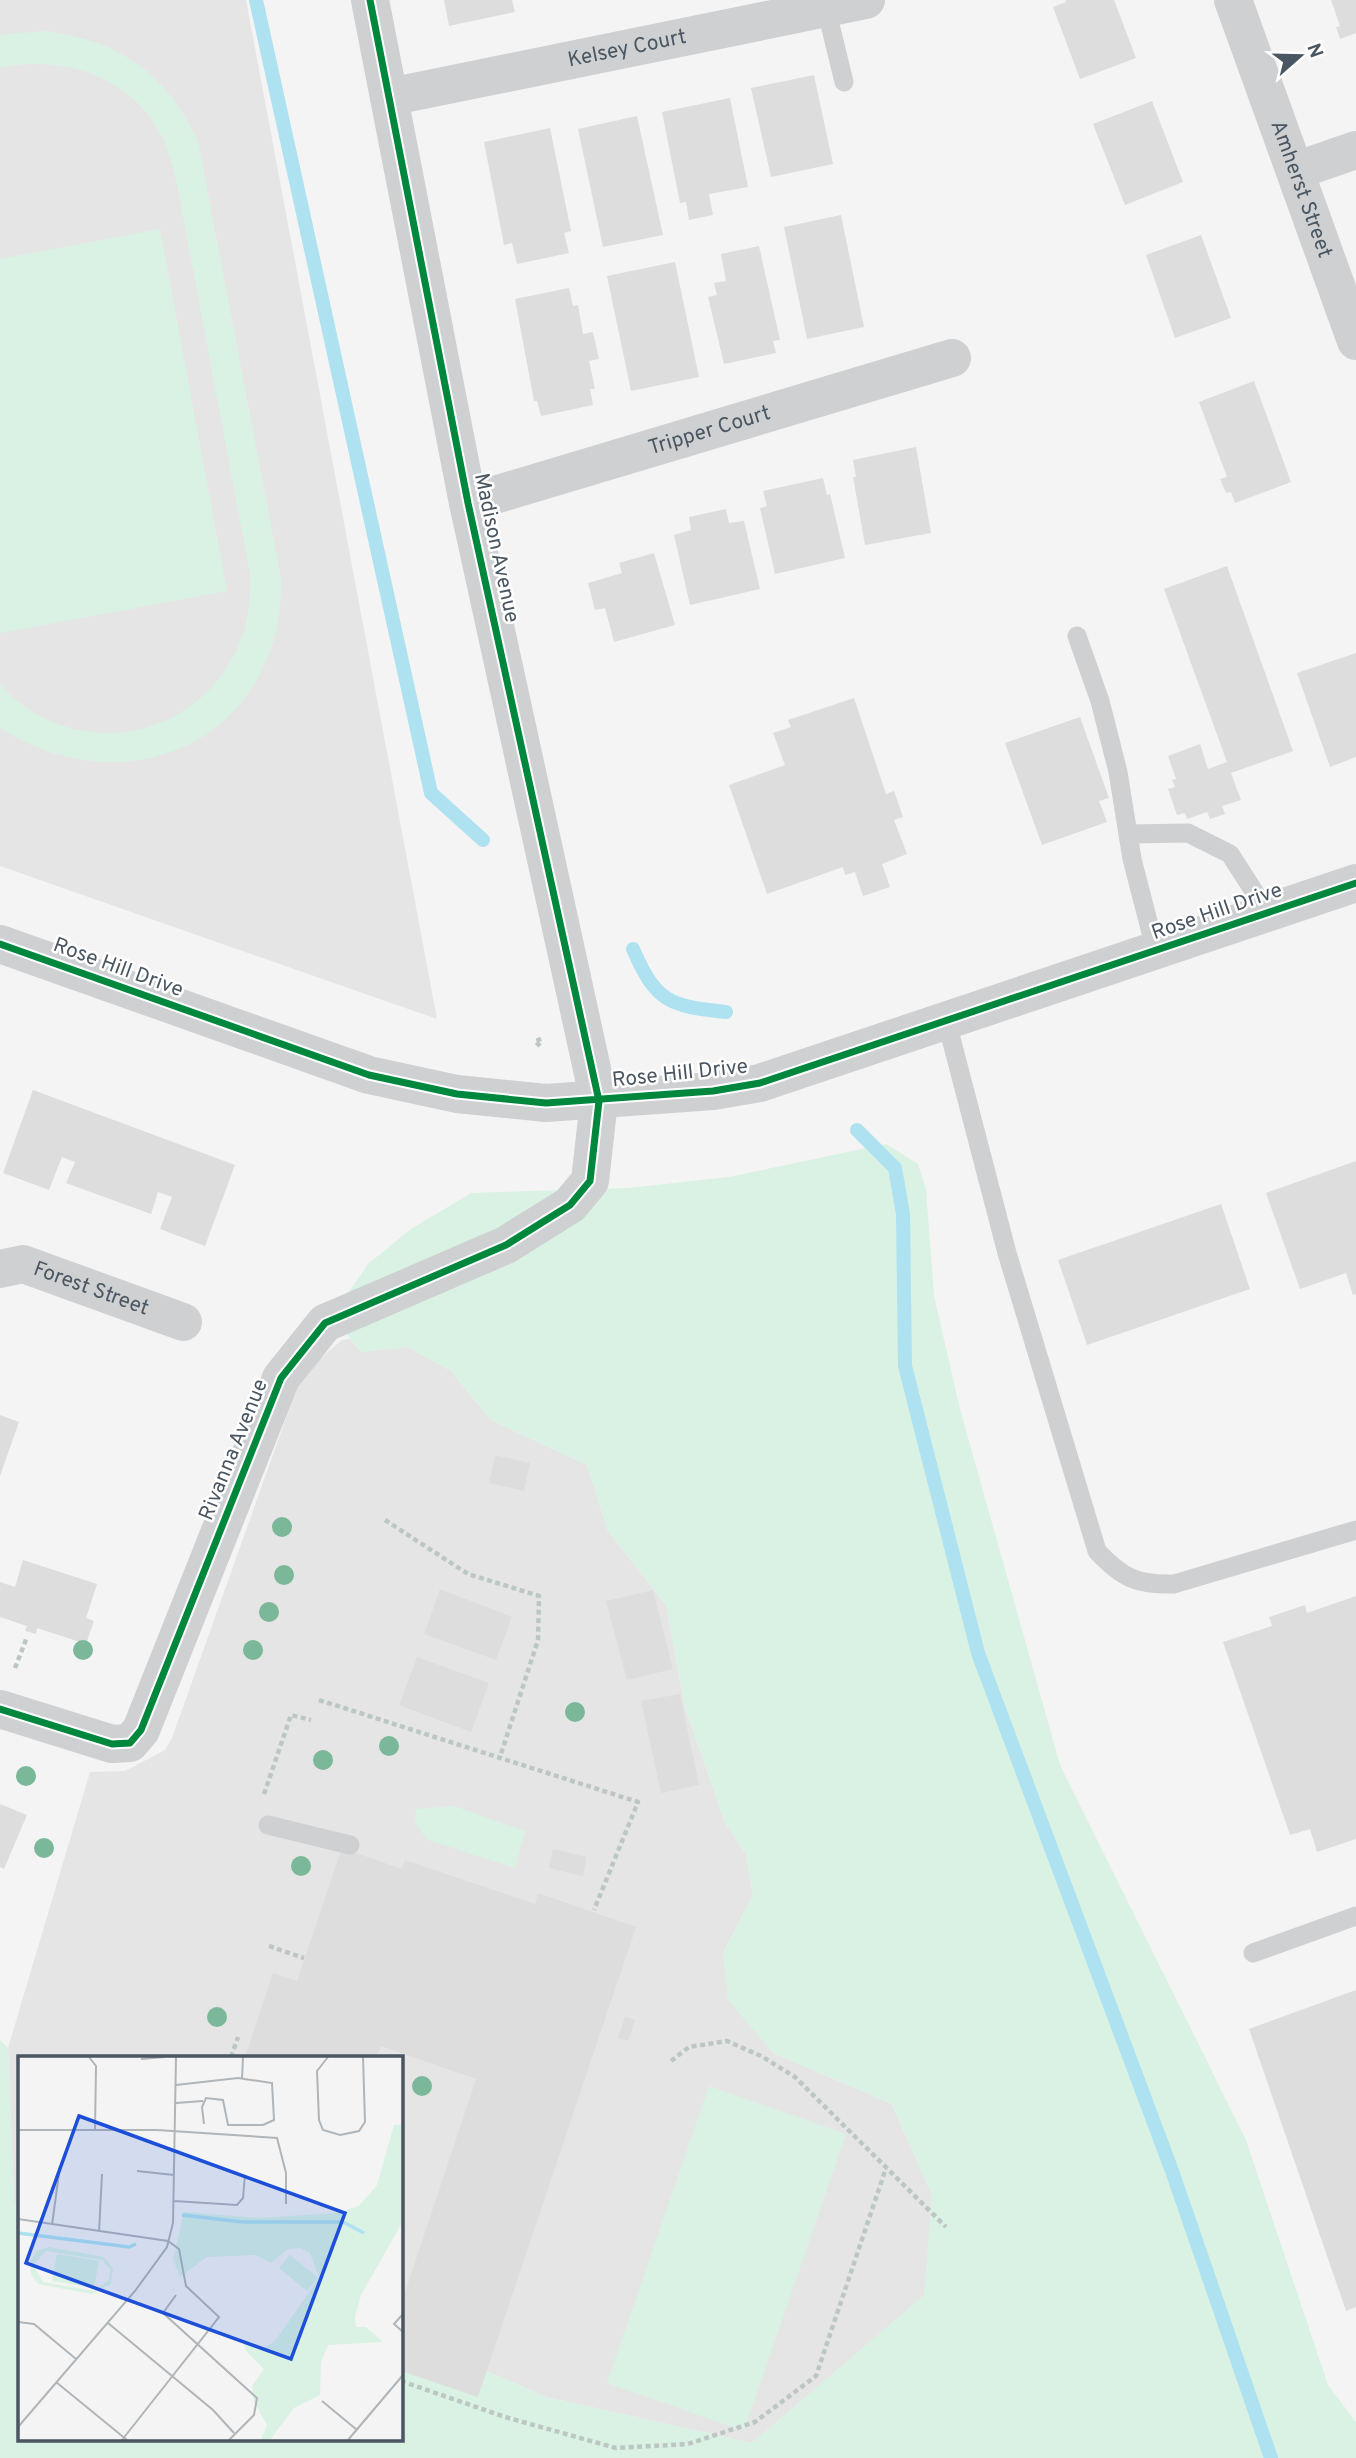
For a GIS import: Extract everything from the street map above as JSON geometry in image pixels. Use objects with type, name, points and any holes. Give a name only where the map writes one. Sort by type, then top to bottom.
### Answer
[{"type":"street","name":"Madison Avenue","points":[[370,0],[468,503],[599,1101]]},
{"type":"street","name":"Kelsey Court","points":[[389,97],[866,0]]},
{"type":"street","name":"Amherst Street","points":[[1233,0],[1356,341]]},
{"type":"street","points":[[1295,171],[1356,150]]},
{"type":"street","name":"Tripper Court","points":[[468,503],[953,358]]},
{"type":"street","name":"Rose Hill Drive","points":[[0,944],[369,1075],[457,1094],[546,1103],[599,1101],[713,1091],[760,1083],[947,1023],[1356,883]]},
{"type":"street","name":"Rivanna Avenue","points":[[0,1709],[112,1744],[130,1743],[141,1730],[282,1378],[326,1322],[506,1245],[570,1205],[590,1181],[599,1101]]},
{"type":"street","name":"Forest Street","points":[[0,1269],[23,1264],[183,1322]]},
{"type":"lane","points":[[826,8],[844,82]]},
{"type":"lane","points":[[1077,636],[1100,701],[1118,772],[1129,834],[1156,951]]},
{"type":"lane","points":[[1129,834],[1188,833],[1230,854],[1268,913]]},
{"type":"lane","points":[[947,1023],[1007,1254],[1097,1551],[1116,1572],[1146,1584],[1174,1584],[1356,1530]]},
{"type":"lane","points":[[268,1825],[350,1845]]},
{"type":"lane","points":[[1253,1952],[1356,1916]]},
{"type":"path","points":[[385,1520],[468,1574],[539,1597],[538,1640],[519,1690],[499,1760]]},
{"type":"path","points":[[13,1674],[27,1637]]},
{"type":"path","points":[[319,1700],[499,1760],[638,1802],[594,1910]]},
{"type":"path","points":[[262,1799],[291,1716],[311,1720]]},
{"type":"path","points":[[269,1946],[304,1958]]},
{"type":"path","points":[[231,2056],[238,2036]]},
{"type":"path","points":[[671,2061],[690,2047],[727,2041],[761,2056],[795,2077],[946,2227]]},
{"type":"path","points":[[402,2381],[505,2417],[616,2448],[688,2444],[755,2422],[816,2376],[886,2168]]},
{"type":"shaded area","points":[[0,0],[246,0],[437,1019],[0,866]]},
{"type":"shaded area","points":[[350,1339],[361,1352],[408,1347],[451,1371],[491,1420],[587,1465],[608,1531],[666,1605],[685,1707],[725,1823],[746,1854],[753,1895],[723,1953],[773,2053],[892,2104],[932,2195],[925,2295],[752,2443],[546,2397],[402,2334],[402,2056],[18,2056],[18,2205],[14,2202],[8,2048],[90,1772],[125,1771],[165,1750],[172,1738],[296,1390],[318,1360],[342,1340]]},
{"type":"green space","points":[[44,31],[95,42],[137,64],[171,96],[198,141],[281,578],[275,633],[257,680],[228,717],[190,743],[147,758],[99,762],[49,752],[0,728],[0,685],[39,716],[82,731],[125,732],[165,721],[201,698],[229,665],[246,623],[250,574],[177,184],[167,148],[143,109],[109,82],[89,73],[45,64],[0,68],[0,35]]},
{"type":"green space","points":[[160,229],[227,591],[0,633],[0,259]]},
{"type":"green space","points":[[886,1144],[918,1164],[926,1189],[934,1296],[960,1409],[1060,1765],[1246,2140],[1328,2385],[1356,2422],[1356,2458],[0,2458],[0,2040],[8,2048],[14,2202],[18,2205],[18,2440],[402,2440],[402,2334],[546,2397],[752,2443],[924,2295],[932,2195],[892,2104],[773,2053],[728,2000],[723,1953],[753,1895],[746,1854],[725,1823],[685,1707],[666,1605],[608,1531],[587,1465],[491,1420],[451,1371],[408,1347],[361,1352],[342,1329],[340,1305],[368,1264],[411,1229],[471,1193],[629,1188],[729,1177]]},
{"type":"green space","points":[[454,1806],[525,1831],[515,1868],[428,1840],[415,1823],[416,1809]]},
{"type":"green space","points":[[709,2086],[846,2134],[744,2431],[607,2383]]},
{"type":"building","points":[[444,0],[512,0],[515,12],[449,26]]},
{"type":"building","points":[[1065,0],[1114,0],[1136,58],[1080,79],[1053,7],[1066,2]]},
{"type":"building","points":[[1331,0],[1356,0],[1356,33],[1340,39],[1336,27],[1340,26]]},
{"type":"building","points":[[814,75],[833,164],[771,177],[751,88]]},
{"type":"building","points":[[730,98],[748,187],[709,194],[713,215],[689,220],[686,202],[680,203],[662,112]]},
{"type":"building","points":[[1152,101],[1183,182],[1125,205],[1093,124]]},
{"type":"building","points":[[637,116],[663,235],[603,247],[578,129]]},
{"type":"building","points":[[550,128],[571,231],[564,233],[569,253],[517,264],[512,243],[504,245],[484,142]]},
{"type":"building","points":[[841,215],[864,327],[807,339],[784,227]]},
{"type":"building","points":[[1201,235],[1231,318],[1175,338],[1146,255]]},
{"type":"building","points":[[759,246],[780,340],[773,341],[776,353],[724,364],[708,297],[717,295],[714,283],[726,281],[721,254]]},
{"type":"building","points":[[675,262],[699,377],[631,391],[607,276]]},
{"type":"building","points":[[569,288],[573,306],[578,305],[583,334],[593,332],[599,359],[589,361],[595,389],[590,389],[593,405],[541,416],[537,401],[534,401],[515,299]]},
{"type":"building","points":[[1254,381],[1291,482],[1235,503],[1231,492],[1226,493],[1220,479],[1227,477],[1199,402]]},
{"type":"building","points":[[916,447],[931,533],[865,545],[853,477],[856,477],[853,460]]},
{"type":"building","points":[[823,478],[827,495],[830,494],[845,558],[775,574],[760,508],[767,506],[763,491]]},
{"type":"building","points":[[726,509],[729,523],[744,521],[760,589],[690,605],[674,535],[691,530],[689,517]]},
{"type":"building","points":[[654,553],[675,625],[614,642],[605,608],[595,610],[588,583],[622,573],[619,563]]},
{"type":"building","points":[[1227,566],[1293,751],[1231,773],[1241,800],[1222,806],[1225,814],[1210,819],[1207,812],[1187,819],[1185,813],[1177,815],[1168,789],[1175,787],[1172,780],[1176,779],[1168,756],[1200,744],[1208,769],[1227,762],[1164,589]]},
{"type":"building","points":[[1356,653],[1356,757],[1330,767],[1297,673]]},
{"type":"building","points":[[854,698],[886,794],[894,791],[903,817],[894,820],[907,854],[882,864],[890,887],[863,896],[855,872],[845,875],[843,867],[767,894],[729,785],[785,765],[773,733],[791,727],[788,720]]},
{"type":"building","points":[[1080,717],[1109,798],[1099,801],[1107,822],[1042,845],[1005,743]]},
{"type":"building","points":[[33,1090],[235,1165],[205,1246],[160,1229],[172,1197],[158,1192],[151,1214],[66,1183],[75,1162],[62,1157],[49,1190],[3,1173]]},
{"type":"building","points":[[1356,1161],[1356,1294],[1353,1295],[1346,1273],[1300,1289],[1266,1193]]},
{"type":"building","points":[[1221,1204],[1250,1289],[1087,1345],[1058,1260]]},
{"type":"building","points":[[0,1415],[19,1422],[0,1476]]},
{"type":"building","points":[[495,1455],[530,1463],[524,1491],[489,1483]]},
{"type":"building","points":[[23,1560],[97,1584],[86,1618],[94,1621],[86,1644],[37,1628],[36,1634],[25,1631],[27,1626],[0,1617],[0,1582],[15,1587]]},
{"type":"building","points":[[440,1589],[512,1617],[496,1660],[424,1634]]},
{"type":"building","points":[[653,1590],[673,1669],[627,1680],[606,1601]]},
{"type":"building","points":[[1356,1596],[1356,1839],[1317,1852],[1310,1829],[1290,1835],[1223,1642],[1272,1626],[1269,1617],[1305,1605],[1307,1613]]},
{"type":"building","points":[[417,1657],[489,1683],[471,1732],[399,1705]]},
{"type":"building","points":[[680,1694],[699,1785],[661,1793],[641,1701]]},
{"type":"building","points":[[0,1804],[27,1815],[4,1869],[0,1867]]},
{"type":"building","points":[[342,1848],[402,1869],[405,1860],[535,1904],[538,1893],[636,1927],[478,2397],[402,2371],[402,2301],[476,2079],[381,2046],[377,2056],[245,2056],[273,1973],[297,1981]]},
{"type":"building","points":[[553,1849],[587,1857],[583,1876],[549,1868]]},
{"type":"building","points":[[1356,1990],[1356,2307],[1346,2311],[1249,2029]]},
{"type":"building","points":[[625,2017],[635,2020],[628,2041],[618,2038]]},
{"type":"waterway","points":[[256,0],[431,793],[483,840]]},
{"type":"waterway","points":[[633,949],[649,980],[667,998],[691,1007],[726,1012]]},
{"type":"waterway","points":[[857,1130],[895,1168],[903,1214],[905,1366],[978,1653],[1172,2171],[1271,2458]]},
{"type":"cycle path","points":[[0,1709],[112,1744],[130,1743],[141,1730],[281,1378],[325,1323],[506,1245],[570,1205],[590,1181],[599,1101],[468,503],[370,0]]},
{"type":"cycle path","points":[[0,944],[369,1075],[457,1094],[546,1103],[713,1091],[760,1083],[1356,883]]}]
